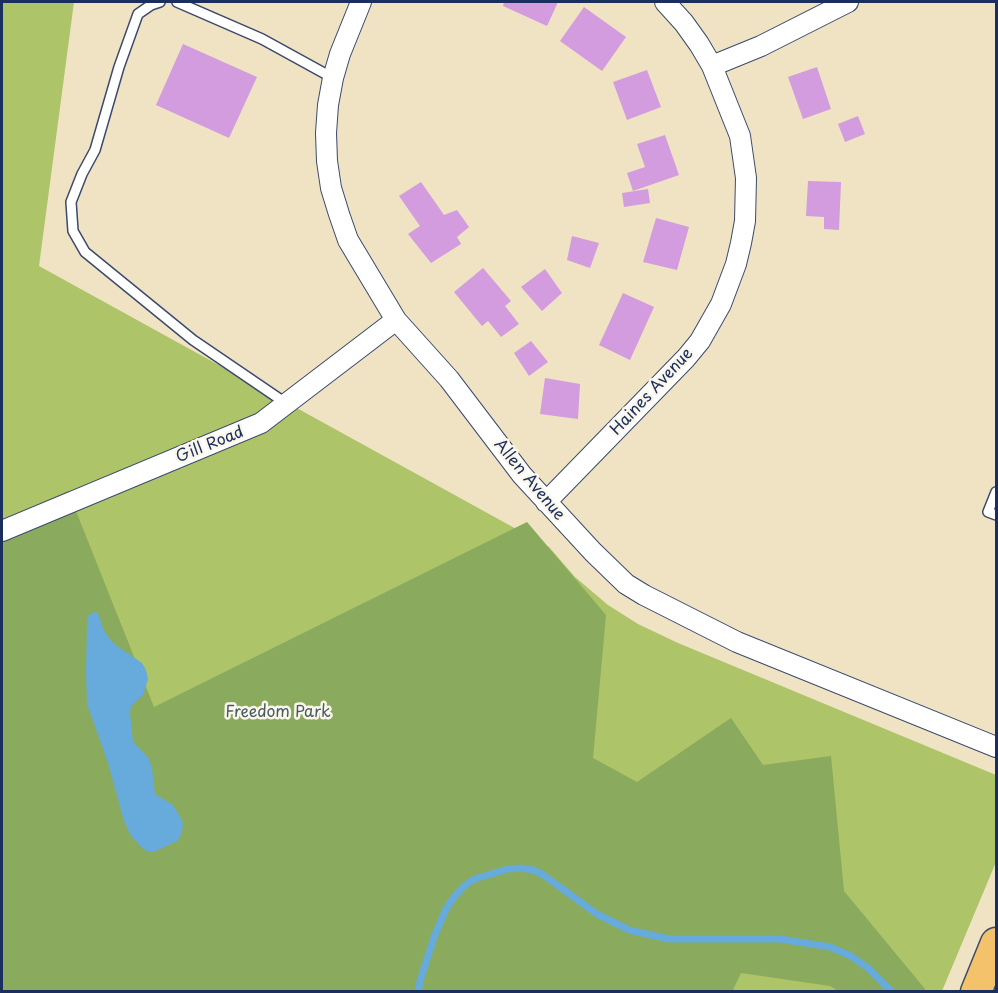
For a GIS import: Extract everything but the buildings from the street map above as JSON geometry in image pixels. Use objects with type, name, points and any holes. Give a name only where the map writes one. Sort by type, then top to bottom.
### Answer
[{"type":"main road","points":[[977,989],[996,943]]},
{"type":"street","name":"Allen Avenue","points":[[361,2],[340,54],[328,105],[327,161],[331,188],[339,214],[348,240],[396,320],[449,379],[522,475],[592,552],[626,584],[644,595],[737,642],[996,747]]},
{"type":"street","name":"Haines Avenue","points":[[546,502],[700,341],[729,284],[741,243],[745,221],[746,178],[740,136],[712,66],[684,23],[665,2]]},
{"type":"street","points":[[712,66],[775,39],[848,2]]},
{"type":"street","name":"Gill Road","points":[[2,531],[261,423],[396,320]]},
{"type":"lane","points":[[160,2],[138,14],[119,67],[95,150],[71,202],[73,231],[85,252],[193,340],[287,404]]},
{"type":"lane","points":[[177,2],[262,39],[333,78]]},
{"type":"lane","points":[[996,492],[988,512],[996,515]]},
{"type":"green space","name":"Freedom Park","points":[[2,2],[74,2],[39,266],[549,547],[575,577],[608,605],[638,624],[678,643],[996,775],[996,862],[942,991],[2,992]]},
{"type":"green space","name":"Freedom Park","points":[[68,491],[154,707],[527,522],[606,615],[593,758],[637,782],[731,718],[763,765],[831,756],[844,891],[925,989],[924,991],[838,991],[830,986],[741,973],[732,992],[2,991],[2,519]]},
{"type":"water","points":[[94,612],[98,613],[104,631],[113,643],[142,663],[146,670],[148,679],[143,695],[131,706],[133,741],[149,759],[155,794],[173,805],[183,826],[179,840],[156,851],[148,852],[131,836],[124,821],[108,763],[87,704],[87,624],[88,616]]},
{"type":"waterway","points":[[418,992],[434,937],[454,897],[474,879],[508,869],[521,868],[542,874],[597,914],[629,930],[669,939],[780,939],[830,947],[851,956],[868,968],[892,992]]}]
